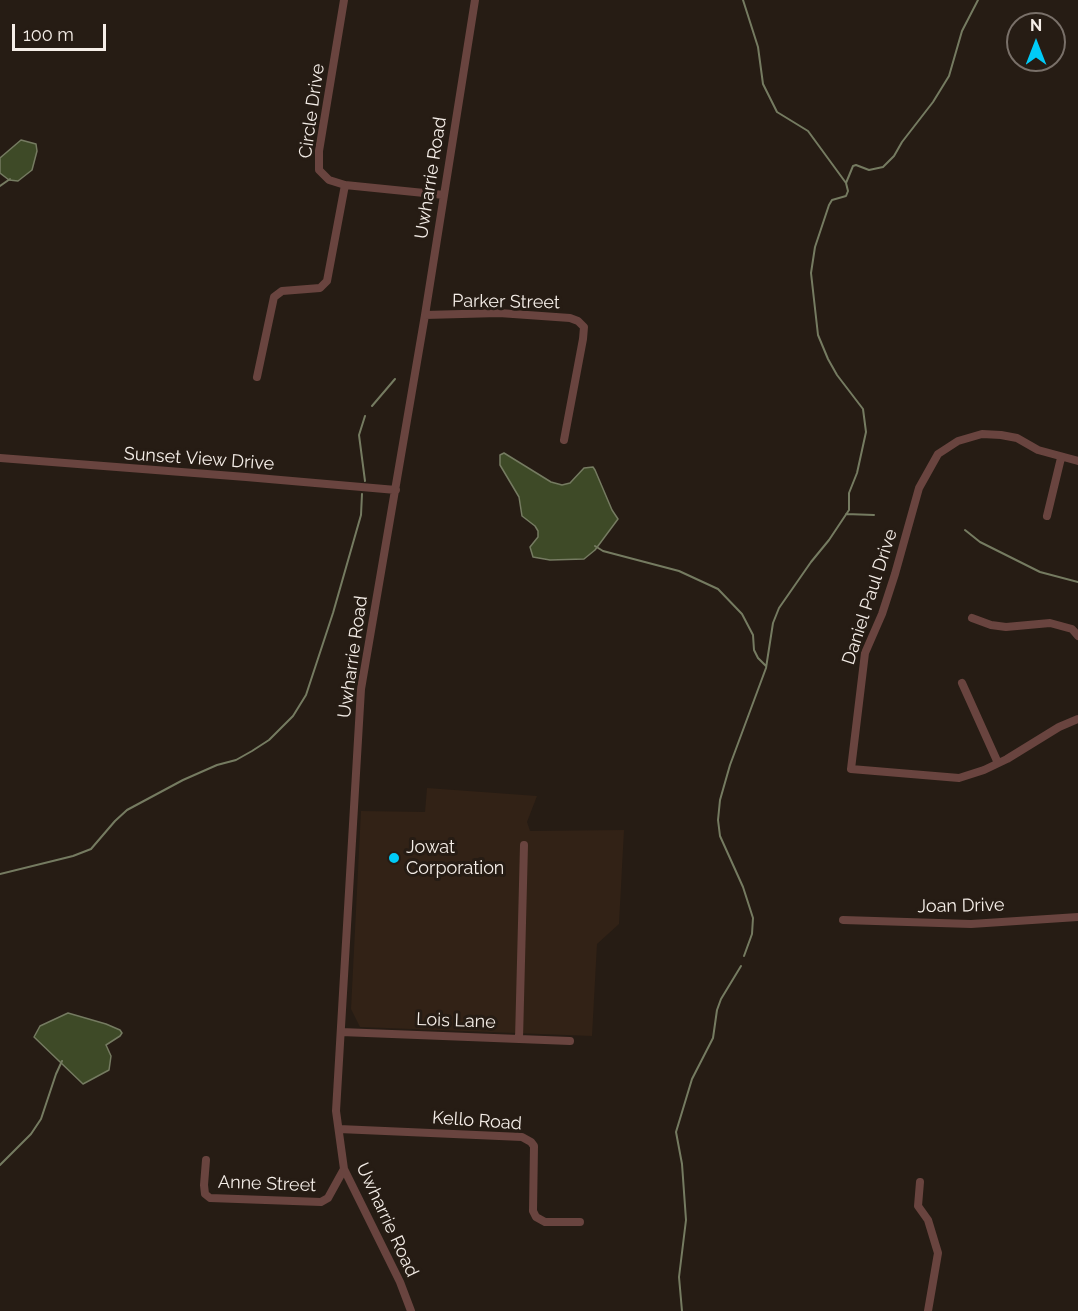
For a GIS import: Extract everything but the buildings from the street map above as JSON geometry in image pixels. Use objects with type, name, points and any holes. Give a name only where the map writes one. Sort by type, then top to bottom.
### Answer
[{"type":"street","name":"Circle Drive","points":[[344,0],[318,161],[320,170],[324,177],[345,184],[444,195]]},
{"type":"street","name":"Uwharrie Road","points":[[411,1311],[393,1266],[344,1168],[336,1111],[360,689],[396,490],[475,0]]},
{"type":"street","points":[[257,377],[274,297],[282,291],[320,288],[327,281],[345,184]]},
{"type":"street","name":"Parker Street","points":[[425,315],[499,313],[570,318],[578,321],[584,327],[564,440]]},
{"type":"street","name":"Daniel Paul Drive","points":[[1078,461],[1038,450],[1017,438],[982,434],[958,441],[938,454],[919,488],[882,614],[865,653],[850,769],[959,778],[984,770],[1059,727],[1078,719]]},
{"type":"street","name":"Sunset View Drive","points":[[0,458],[396,490]]},
{"type":"street","points":[[1047,516],[1061,458]]},
{"type":"street","points":[[972,618],[990,625],[1006,627],[1050,623],[1072,630],[1078,636]]},
{"type":"street","points":[[962,683],[998,763]]},
{"type":"street","points":[[519,1039],[524,845]]},
{"type":"street","name":"Joan Drive","points":[[843,920],[971,924],[1078,917]]},
{"type":"street","name":"Lois Lane","points":[[341,1032],[570,1041]]},
{"type":"street","name":"Kello Road","points":[[339,1129],[522,1137],[534,1146],[533,1211],[539,1220],[580,1222]]},
{"type":"street","name":"Anne Street","points":[[206,1160],[204,1185],[205,1194],[210,1198],[321,1202],[328,1198],[344,1168]]},
{"type":"street","points":[[920,1182],[918,1206],[928,1220],[938,1253],[928,1311]]},
{"type":"shaded area","points":[[21,140],[36,144],[37,151],[32,170],[18,181],[9,180],[0,173],[0,158]]},
{"type":"shaded area","points":[[504,453],[551,482],[562,485],[570,483],[584,468],[593,467],[618,519],[595,550],[584,559],[550,560],[533,557],[530,547],[538,537],[538,531],[522,516],[519,497],[500,465],[500,455]]},
{"type":"shaded area","points":[[427,788],[537,796],[527,822],[530,831],[624,830],[619,924],[597,944],[592,1036],[360,1027],[351,1009],[361,811],[425,812]]},
{"type":"shaded area","points":[[68,1013],[106,1024],[122,1033],[106,1045],[111,1056],[109,1070],[83,1084],[34,1037],[40,1026]]},
{"type":"waterway","points":[[743,0],[758,47],[763,84],[777,112],[808,131],[846,183],[848,191],[846,196],[832,200],[829,205],[815,247],[811,273],[818,335],[837,375],[863,409],[866,432],[857,473],[849,493],[849,510],[779,608],[773,623],[766,668],[730,765],[720,800],[718,820],[720,836],[743,887],[753,918],[752,934],[744,956]]},
{"type":"waterway","points":[[846,183],[853,166],[869,170],[883,167],[894,156],[933,102],[949,76],[962,31],[978,0]]},
{"type":"waterway","points":[[0,186],[10,179]]},
{"type":"waterway","points":[[372,406],[395,379]]},
{"type":"waterway","points":[[365,416],[359,435],[365,481]]},
{"type":"waterway","points":[[0,874],[73,856],[91,849],[127,810],[183,780],[217,765],[236,760],[252,751],[269,740],[293,716],[306,695],[333,613],[361,515],[362,494]]},
{"type":"waterway","points":[[846,514],[874,515]]},
{"type":"waterway","points":[[965,530],[980,542],[1040,572],[1078,582]]},
{"type":"waterway","points":[[595,546],[603,551],[679,571],[718,589],[742,614],[753,635],[754,650],[766,666]]},
{"type":"waterway","points":[[682,1311],[679,1277],[686,1220],[682,1164],[676,1132],[692,1079],[713,1038],[721,999],[741,966]]},
{"type":"waterway","points":[[0,1165],[31,1134],[41,1119],[62,1061]]},
{"type":"place","name":"Jowat Corporation","points":[[394,858]]}]
